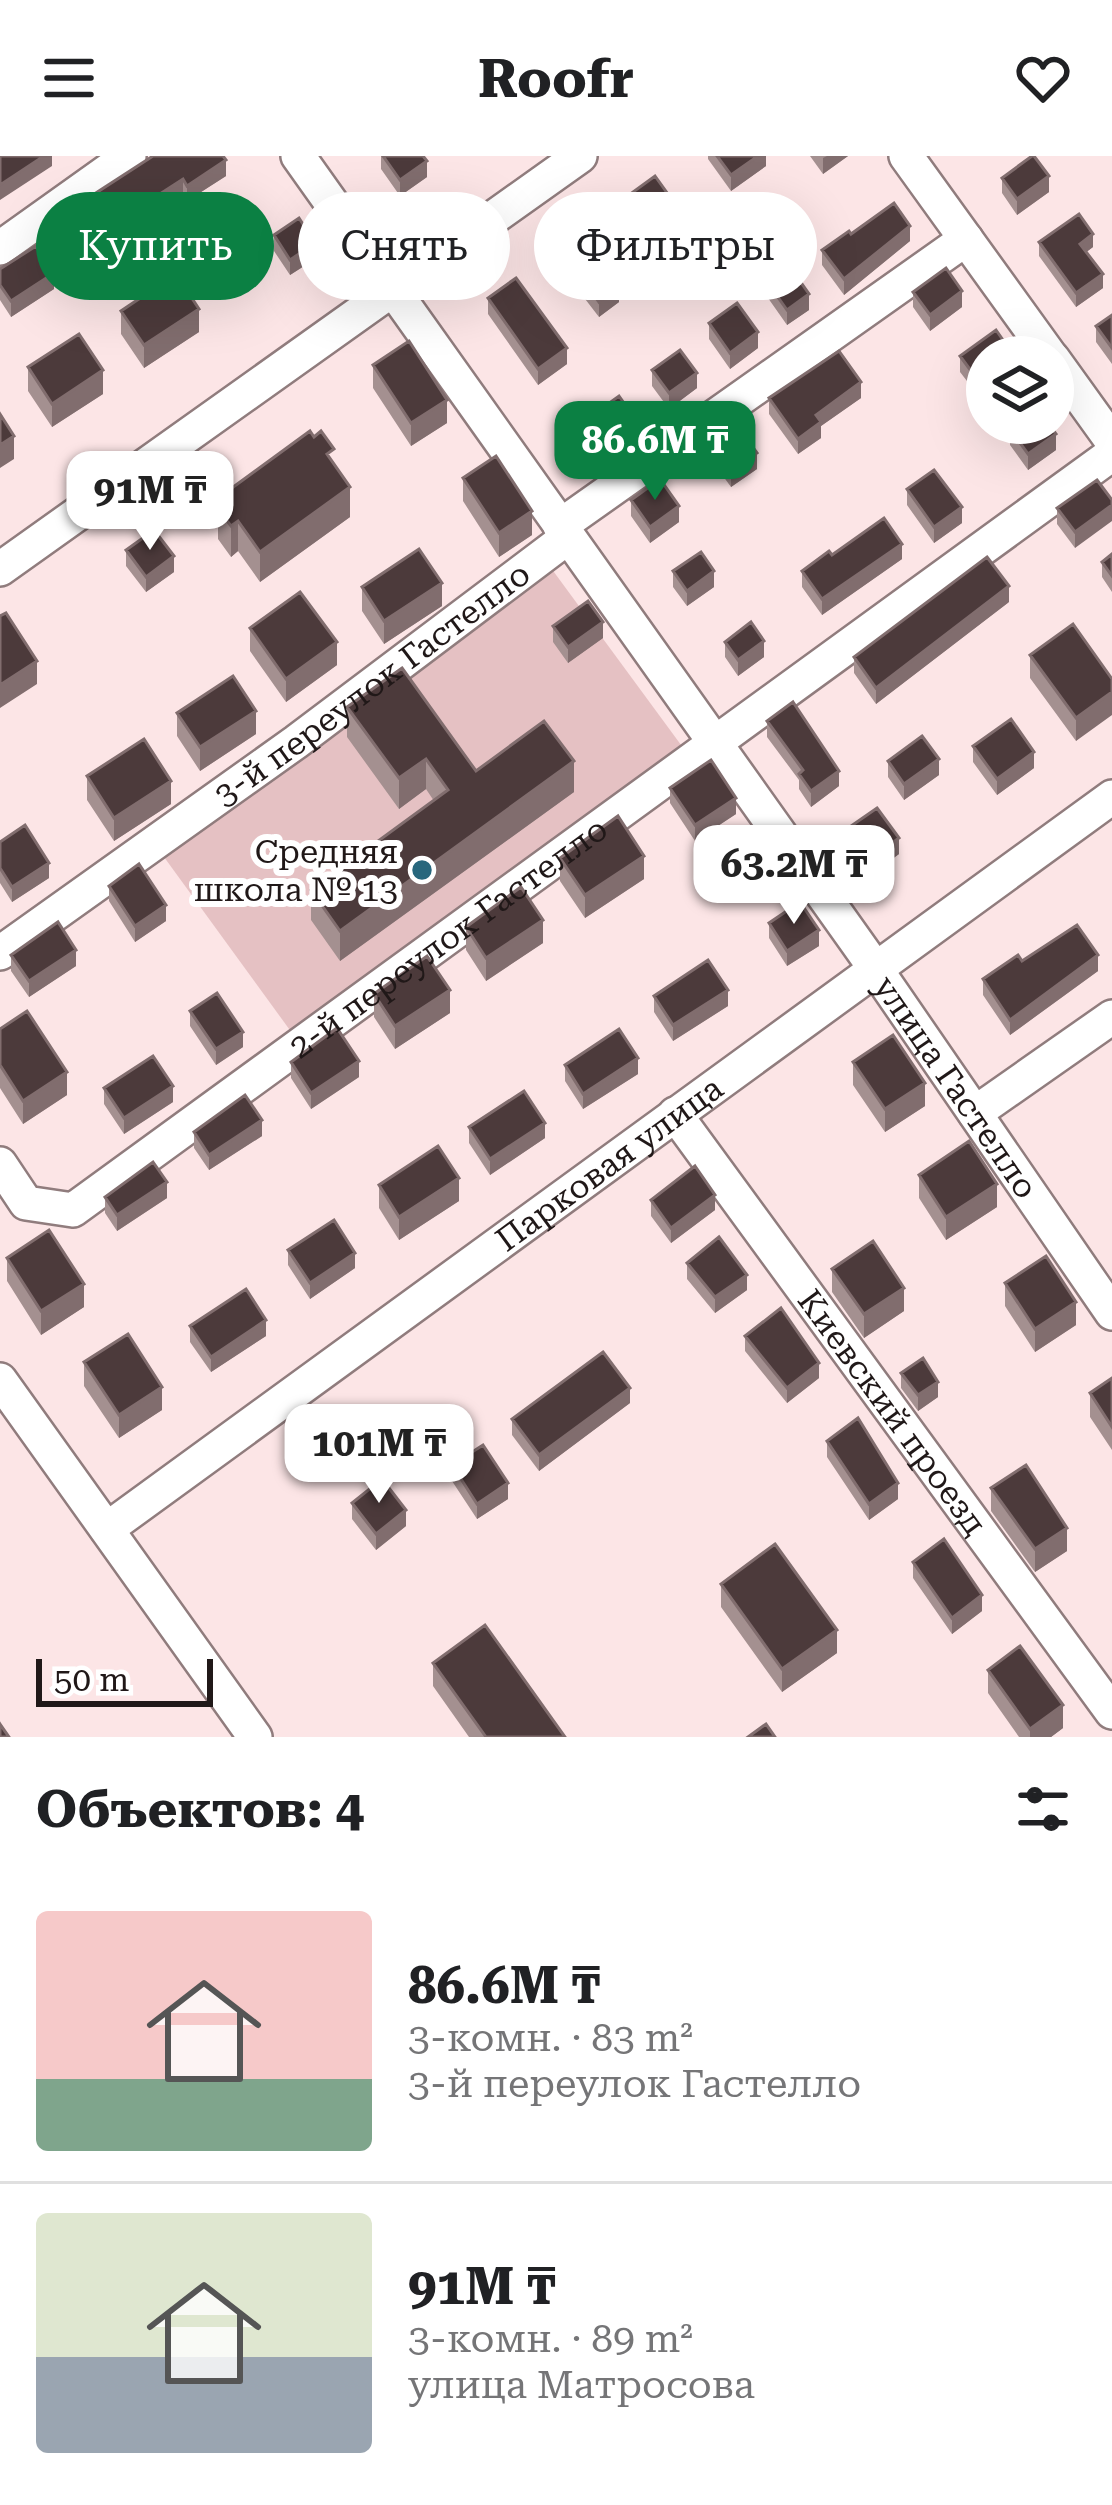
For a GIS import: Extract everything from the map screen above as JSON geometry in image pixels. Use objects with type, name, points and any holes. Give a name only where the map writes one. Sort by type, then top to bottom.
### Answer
[{"type":"street","points":[[0,248],[129,156]]},
{"type":"street","name":"улица Гастелло","points":[[298,156],[323,192]]},
{"type":"street","points":[[510,206],[580,156]]},
{"type":"street","points":[[906,156],[1036,336]]},
{"type":"street","name":"3-й переулок Гастелло","points":[[0,953],[296,742],[564,532],[966,238]]},
{"type":"street","points":[[0,569],[378,300]]},
{"type":"street","name":"улица Гастелло","points":[[399,300],[975,1113],[1102,1277],[1112,1313]]},
{"type":"street","points":[[1074,388],[1112,441]]},
{"type":"street","name":"2-й переулок Гастелло","points":[[0,1164],[26,1203],[73,1210],[1112,454]]},
{"type":"street","name":"Парковая улица","points":[[107,1529],[1112,796]]},
{"type":"street","points":[[975,1113],[1112,1017]]},
{"type":"street","name":"Киевский проезд","points":[[675,1114],[1112,1712]]},
{"type":"street","points":[[0,1379],[255,1737]]},
{"type":"shaded area","points":[[551,568],[684,749],[292,1033],[164,857]]},
{"type":"building","points":[[0,156],[44,156],[0,185]]},
{"type":"building","points":[[153,156],[223,156],[226,160],[187,186],[183,179],[163,192],[97,192]]},
{"type":"building","points":[[383,156],[423,156],[427,161],[400,180]]},
{"type":"building","points":[[717,156],[758,156],[731,175]]},
{"type":"building","points":[[1032,156],[1049,176],[1017,199],[1002,178]]},
{"type":"building","points":[[655,176],[666,192],[633,192]]},
{"type":"building","points":[[894,203],[910,226],[844,279],[822,250]]},
{"type":"building","points":[[1079,214],[1093,234],[1080,244],[1103,274],[1076,293],[1039,242]]},
{"type":"building","points":[[298,219],[298,255],[290,260],[274,235]]},
{"type":"building","points":[[36,246],[36,285],[11,301],[0,285],[0,269]]},
{"type":"building","points":[[946,268],[962,291],[930,315],[913,292]]},
{"type":"building","points":[[516,278],[567,348],[538,369],[489,300],[510,300],[510,282]]},
{"type":"building","points":[[137,300],[193,300],[199,309],[144,345],[121,311]]},
{"type":"building","points":[[780,300],[801,300],[787,310]]},
{"type":"building","points":[[737,303],[758,332],[730,353],[709,323]]},
{"type":"building","points":[[1112,315],[1112,348],[1096,326]]},
{"type":"building","points":[[79,334],[103,370],[52,404],[28,367]]},
{"type":"building","points":[[409,341],[447,400],[411,423],[373,365]]},
{"type":"building","points":[[680,350],[697,373],[669,393],[652,370]]},
{"type":"building","points":[[839,351],[861,382],[816,415],[821,422],[798,439],[769,398]]},
{"type":"building","points":[[619,396],[638,423],[599,451],[580,424]]},
{"type":"building","points":[[0,414],[14,436],[0,445]]},
{"type":"building","points":[[738,427],[757,453],[731,471],[712,445]]},
{"type":"building","points":[[310,431],[314,437],[321,431],[334,449],[327,454],[350,487],[260,552],[238,521],[231,526],[218,509],[225,503],[221,496]]},
{"type":"building","points":[[1021,444],[1042,444],[1028,454]]},
{"type":"building","points":[[496,456],[532,511],[499,533],[463,478]]},
{"type":"building","points":[[934,470],[962,507],[934,527],[907,489]]},
{"type":"building","points":[[660,479],[679,506],[650,527],[631,500]]},
{"type":"building","points":[[1097,480],[1112,505],[1075,532],[1057,508]]},
{"type":"building","points":[[884,518],[902,544],[822,599],[802,571]]},
{"type":"building","points":[[154,530],[174,556],[146,577],[126,550]]},
{"type":"building","points":[[419,549],[442,583],[384,621],[362,587]]},
{"type":"building","points":[[701,552],[714,571],[687,591],[673,571]]},
{"type":"building","points":[[1112,554],[1112,576],[1102,562]]},
{"type":"building","points":[[987,557],[1009,586],[876,688],[854,657]]},
{"type":"building","points":[[300,592],[337,642],[286,679],[250,628]]},
{"type":"building","points":[[588,601],[603,622],[568,647],[553,626]]},
{"type":"building","points":[[6,613],[37,661],[0,685],[0,616]]},
{"type":"building","points":[[751,622],[764,641],[738,660],[725,642]]},
{"type":"building","points":[[1073,624],[1112,679],[1112,692],[1076,718],[1030,655]]},
{"type":"building","points":[[402,668],[476,771],[544,721],[574,761],[340,931],[311,890],[448,790],[426,759],[399,778],[347,707]]},
{"type":"building","points":[[233,676],[256,711],[200,747],[177,713]]},
{"type":"building","points":[[793,702],[839,771],[811,791],[799,774],[803,770],[767,721]]},
{"type":"building","points":[[1011,719],[1034,752],[997,779],[973,746]]},
{"type":"building","points":[[922,736],[939,759],[904,784],[888,761]]},
{"type":"building","points":[[144,739],[171,781],[114,818],[87,776]]},
{"type":"building","points":[[711,760],[736,798],[695,825],[670,788]]},
{"type":"building","points":[[877,808],[899,838],[873,857],[851,826]]},
{"type":"building","points":[[618,816],[644,856],[585,895],[560,858]]},
{"type":"building","points":[[25,825],[49,863],[12,887],[0,868],[0,842]]},
{"type":"building","points":[[139,864],[166,905],[135,926],[109,886]]},
{"type":"building","points":[[521,887],[543,920],[486,958],[466,927]]},
{"type":"building","points":[[800,902],[819,930],[787,951],[769,923]]},
{"type":"building","points":[[58,922],[76,950],[29,981],[11,955]]},
{"type":"building","points":[[1077,925],[1098,955],[1010,1020],[983,979],[1018,955],[1022,961]]},
{"type":"building","points":[[427,956],[450,990],[395,1026],[374,994]]},
{"type":"building","points":[[708,960],[728,990],[673,1025],[654,996]]},
{"type":"building","points":[[217,993],[243,1032],[216,1049],[190,1011]]},
{"type":"building","points":[[27,1011],[67,1072],[23,1101],[0,1065],[0,1029]]},
{"type":"building","points":[[337,1028],[359,1061],[311,1093],[291,1062]]},
{"type":"building","points":[[619,1029],[638,1058],[583,1094],[565,1065]]},
{"type":"building","points":[[893,1035],[925,1083],[885,1109],[853,1062]]},
{"type":"building","points":[[153,1056],[173,1086],[124,1118],[104,1088]]},
{"type":"building","points":[[524,1091],[545,1123],[490,1159],[469,1127]]},
{"type":"building","points":[[245,1095],[262,1120],[209,1155],[194,1132]]},
{"type":"building","points":[[969,1141],[997,1184],[946,1217],[919,1175]]},
{"type":"building","points":[[438,1146],[459,1178],[399,1217],[379,1185]]},
{"type":"building","points":[[153,1162],[167,1182],[117,1215],[105,1197]]},
{"type":"building","points":[[695,1166],[715,1195],[671,1228],[651,1200]]},
{"type":"building","points":[[334,1220],[355,1253],[310,1283],[288,1250]]},
{"type":"building","points":[[49,1230],[84,1284],[41,1311],[7,1258]]},
{"type":"building","points":[[719,1237],[747,1275],[715,1297],[687,1263]]},
{"type":"building","points":[[873,1241],[904,1288],[864,1314],[832,1269]]},
{"type":"building","points":[[1046,1256],[1076,1302],[1035,1329],[1005,1283]]},
{"type":"building","points":[[246,1289],[266,1320],[211,1357],[190,1326]]},
{"type":"building","points":[[781,1308],[819,1363],[787,1388],[745,1336]]},
{"type":"building","points":[[128,1334],[162,1387],[119,1415],[84,1362]]},
{"type":"building","points":[[603,1352],[630,1388],[539,1455],[512,1419]]},
{"type":"building","points":[[923,1358],[938,1382],[918,1395],[901,1373]]},
{"type":"building","points":[[1112,1378],[1112,1427],[1090,1393]]},
{"type":"building","points":[[858,1418],[898,1483],[869,1504],[827,1441]]},
{"type":"building","points":[[483,1445],[508,1483],[477,1504],[452,1465]]},
{"type":"building","points":[[1026,1465],[1067,1528],[1035,1549],[991,1488]]},
{"type":"building","points":[[382,1479],[406,1510],[376,1534],[352,1503]]},
{"type":"building","points":[[944,1539],[982,1595],[952,1618],[913,1562]]},
{"type":"building","points":[[775,1544],[837,1630],[782,1669],[721,1584]]},
{"type":"building","points":[[485,1625],[565,1737],[486,1737],[433,1663]]},
{"type":"building","points":[[1020,1646],[1063,1705],[1030,1729],[988,1670]]},
{"type":"building","points":[[766,1724],[775,1737],[748,1737]]},
{"type":"place","name":"Средняя школа № 13","points":[[422,870]]}]
